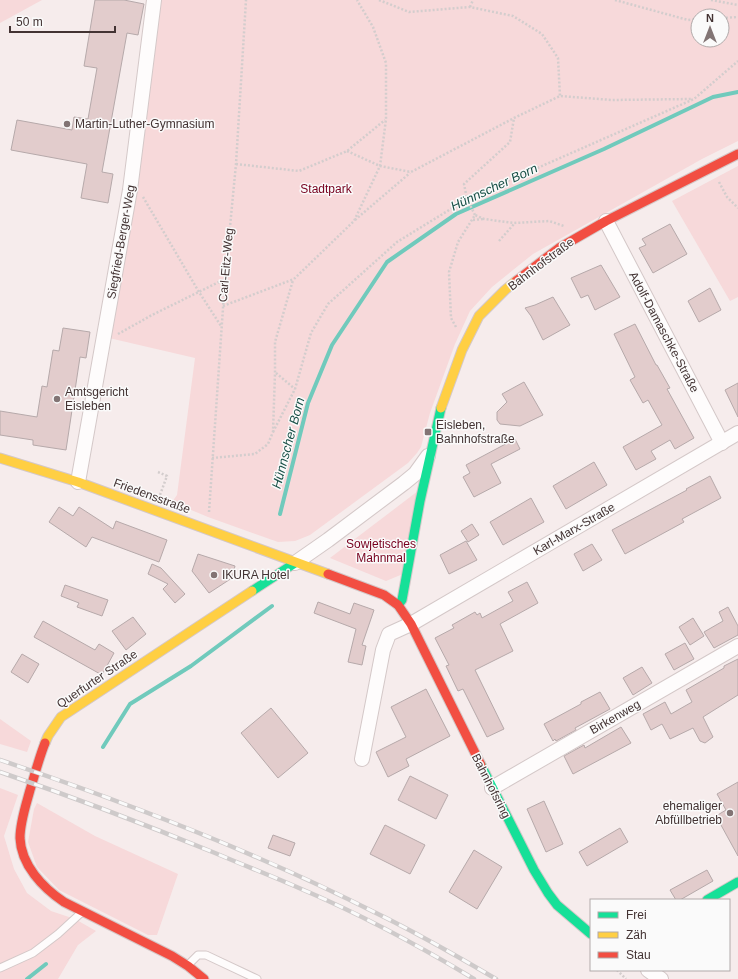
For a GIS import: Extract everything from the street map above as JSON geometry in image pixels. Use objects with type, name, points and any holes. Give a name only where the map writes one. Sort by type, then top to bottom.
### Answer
[{"type":"main road","name":"Bahnhofstraße","points":[[398,605],[402,600],[410,550],[430,452],[443,400],[462,350],[479,316],[505,290],[559,248],[583,233],[738,154]]},
{"type":"main road","name":"Friedensstraße","points":[[0,458],[78,482],[295,563]]},
{"type":"main road","name":"Bahnhofsring","points":[[295,563],[367,588],[384,595],[398,605],[411,624],[534,870],[557,905],[590,933]]},
{"type":"main road","name":"Querfurter Straße","points":[[204,979],[188,966],[159,949],[83,911],[51,893],[41,884],[33,873],[23,854],[20,838],[24,810],[48,736],[61,718],[295,563]]},
{"type":"main road","points":[[709,899],[738,882]]},
{"type":"street","name":"Siegfried-Berger-Weg","points":[[78,482],[132,179],[154,0]]},
{"type":"street","name":"Adolf-Damaschke-Straße","points":[[606,221],[722,443]]},
{"type":"street","name":"Karl-Marx-Straße","points":[[411,624],[738,434]]},
{"type":"street","name":"Bahnhofstraße","points":[[295,563],[415,474],[430,452]]},
{"type":"street","points":[[362,759],[383,650],[389,634],[411,624]]},
{"type":"street","name":"Birkenweg","points":[[492,788],[738,646]]},
{"type":"street","points":[[649,971],[660,979]]},
{"type":"lane","points":[[0,968],[33,953],[58,934],[83,911]]},
{"type":"lane","points":[[188,966],[196,957],[203,955],[258,979]]},
{"type":"path","name":"Carl-Eitz-Weg","points":[[210,530],[208,517],[212,458],[221,327],[236,164],[246,0]]},
{"type":"path","points":[[354,222],[380,166],[386,119],[386,63],[373,27],[357,0]]},
{"type":"path","points":[[380,0],[409,12],[470,7],[513,16],[542,34],[558,58],[560,96]]},
{"type":"path","points":[[470,7],[473,0]]},
{"type":"path","points":[[615,0],[690,20]]},
{"type":"path","points":[[710,0],[738,5]]},
{"type":"path","points":[[212,458],[255,454],[268,444],[295,389],[311,333],[328,304],[397,242],[467,199],[694,99],[738,61]]},
{"type":"path","points":[[223,306],[294,279],[354,222],[411,172],[514,118],[560,96],[612,100],[694,99]]},
{"type":"path","points":[[514,118],[510,142],[464,184],[467,199],[475,215],[484,219],[514,223],[549,222],[583,233]]},
{"type":"path","points":[[236,164],[299,171],[347,151],[386,119]]},
{"type":"path","points":[[347,151],[380,166],[411,172]]},
{"type":"path","points":[[716,176],[727,197],[738,208]]},
{"type":"path","points":[[132,179],[221,327]]},
{"type":"path","points":[[457,328],[451,318],[449,272],[458,242],[475,215]]},
{"type":"path","points":[[472,221],[484,219]]},
{"type":"path","points":[[500,241],[514,223]]},
{"type":"path","points":[[104,342],[152,315],[225,279]]},
{"type":"path","points":[[273,432],[276,373],[275,342],[294,279]]},
{"type":"path","points":[[276,373],[295,389]]},
{"type":"path","points":[[154,510],[167,476],[158,472]]},
{"type":"path","points":[[618,971],[626,979]]},
{"type":"green space","points":[[0,0],[42,0],[0,23]]},
{"type":"green space","name":"Stadtpark","points":[[157,0],[738,0],[738,141],[702,159],[533,254],[492,287],[470,311],[455,344],[430,413],[421,447],[417,453],[408,463],[310,535],[295,541],[278,542],[208,517],[172,502],[177,495],[195,358],[109,338],[153,69]]},
{"type":"green space","points":[[738,166],[738,297],[730,301],[672,201]]},
{"type":"green space","name":"Sowjetisches Mahnmal","points":[[418,491],[403,574],[386,581],[330,558]]},
{"type":"green space","points":[[0,719],[31,741],[27,752],[0,744]]},
{"type":"green space","points":[[0,788],[18,795],[4,836],[14,869],[27,893],[51,911],[75,919],[96,931],[78,945],[58,979],[0,979]]},
{"type":"green space","points":[[37,803],[95,836],[178,874],[157,935],[148,935],[59,890],[37,867],[28,842],[34,809]]},
{"type":"building","points":[[95,0],[124,0],[144,4],[138,35],[127,33],[102,172],[113,174],[108,203],[81,198],[87,164],[11,150],[17,120],[72,130],[74,117],[88,119],[97,68],[84,66]]},
{"type":"building","points":[[670,224],[687,254],[653,273],[639,248],[646,245],[642,239]]},
{"type":"building","points":[[601,265],[620,297],[595,310],[588,295],[581,298],[571,278]]},
{"type":"building","points":[[710,288],[721,310],[699,322],[688,301]]},
{"type":"building","points":[[553,297],[570,325],[543,340],[531,316],[525,308]]},
{"type":"building","points":[[635,324],[656,365],[670,388],[667,389],[694,438],[675,449],[670,440],[651,451],[656,459],[636,470],[623,447],[662,425],[648,400],[643,403],[630,380],[635,377],[614,334]]},
{"type":"building","name":"Amtsgericht Eisleben","points":[[63,328],[90,332],[86,358],[80,357],[66,450],[33,445],[33,440],[0,435],[0,411],[37,417],[42,386],[47,387],[53,350],[59,351]]},
{"type":"building","points":[[524,382],[543,415],[520,426],[500,424],[497,420],[497,412],[507,402],[502,394]]},
{"type":"building","points":[[738,383],[738,417],[725,390]]},
{"type":"building","points":[[515,439],[520,449],[491,464],[501,483],[474,497],[463,477],[470,473],[466,465]]},
{"type":"building","points":[[594,462],[607,485],[566,509],[553,486]]},
{"type":"building","points":[[710,476],[721,498],[682,519],[684,522],[625,554],[612,530]]},
{"type":"building","points":[[531,498],[544,522],[503,545],[490,522]]},
{"type":"building","points":[[59,507],[73,516],[79,507],[113,529],[116,521],[167,540],[159,562],[92,537],[86,547],[49,522]]},
{"type":"building","points":[[472,524],[479,535],[468,542],[461,531]]},
{"type":"building","points":[[466,541],[477,560],[449,574],[440,555]]},
{"type":"building","points":[[592,544],[602,560],[583,571],[574,554]]},
{"type":"building","name":"IKURA Hotel","points":[[198,554],[235,566],[232,578],[209,593],[192,571]]},
{"type":"building","points":[[152,564],[161,568],[185,594],[175,603],[163,589],[168,584],[148,574]]},
{"type":"building","points":[[527,582],[538,603],[500,624],[513,651],[475,670],[504,729],[487,737],[463,689],[458,691],[446,666],[449,665],[435,638],[454,628],[452,625],[475,612],[477,615],[480,613],[482,618],[513,601],[508,592]]},
{"type":"building","points":[[65,585],[108,600],[102,616],[77,607],[79,603],[61,596]]},
{"type":"building","points":[[318,602],[350,614],[354,603],[374,610],[362,645],[366,646],[362,665],[348,662],[356,629],[314,613]]},
{"type":"building","points":[[728,607],[738,626],[738,635],[714,648],[704,632],[723,621],[719,612]]},
{"type":"building","points":[[133,617],[146,634],[126,650],[112,631]]},
{"type":"building","points":[[693,618],[704,636],[690,645],[679,627]]},
{"type":"building","points":[[43,621],[95,650],[99,644],[114,653],[102,675],[34,637]]},
{"type":"building","points":[[685,643],[694,659],[674,670],[665,654]]},
{"type":"building","points":[[22,654],[39,664],[28,683],[11,672]]},
{"type":"building","points":[[738,659],[738,695],[703,717],[713,737],[705,743],[700,741],[693,728],[670,739],[662,724],[651,730],[643,714],[665,702],[671,714],[692,702],[686,690]]},
{"type":"building","points":[[642,667],[652,683],[633,695],[623,678]]},
{"type":"building","points":[[426,689],[450,736],[406,759],[409,766],[388,777],[376,752],[406,737],[391,707]]},
{"type":"building","points":[[600,692],[610,709],[575,728],[576,730],[556,741],[555,739],[553,741],[544,724]]},
{"type":"building","points":[[271,708],[308,753],[278,778],[241,733]]},
{"type":"building","points":[[621,727],[631,743],[573,774],[564,756],[584,745],[585,748]]},
{"type":"building","points":[[410,776],[448,795],[436,819],[398,800]]},
{"type":"building","name":"ehemaliger Abfüllbetrieb","points":[[738,782],[738,856],[716,816],[726,810],[717,794]]},
{"type":"building","points":[[544,801],[563,844],[546,852],[527,809]]},
{"type":"building","points":[[385,825],[425,845],[410,874],[370,854]]},
{"type":"building","points":[[620,828],[628,842],[587,866],[579,852]]},
{"type":"building","points":[[273,835],[295,843],[290,856],[268,848]]},
{"type":"building","points":[[474,850],[502,867],[477,909],[449,892]]},
{"type":"building","points":[[707,870],[713,881],[682,899],[675,899],[670,890]]},
{"type":"waterway","name":"Hünnscher Born","points":[[280,514],[308,403],[332,345],[387,262],[456,214],[604,149],[713,97],[738,92]]},
{"type":"waterway","name":"Hünnscher Born","points":[[103,747],[130,704],[191,666],[272,606]]},
{"type":"waterway","name":"Hünnscher Born","points":[[27,979],[46,964]]},
{"type":"railway","points":[[0,760],[144,811],[285,869],[407,929],[496,979]]},
{"type":"railway","points":[[0,772],[135,821],[299,888],[388,930],[474,979]]},
{"type":"traffic: fast","points":[[398,605],[402,600],[420,501],[441,408]]},
{"type":"traffic: fast","points":[[252,591],[295,563]]},
{"type":"traffic: fast","points":[[481,765],[534,870],[548,893],[557,905],[590,933]]},
{"type":"traffic: fast","points":[[709,899],[738,882]]},
{"type":"traffic: slow","points":[[441,408],[462,350],[479,316],[516,281]]},
{"type":"traffic: slow","points":[[0,458],[78,482],[328,574]]},
{"type":"traffic: slow","points":[[45,743],[61,717],[252,591]]},
{"type":"traffic: jam","points":[[516,281],[559,248],[606,221],[738,154]]},
{"type":"traffic: jam","points":[[328,574],[384,595],[398,605],[411,624],[481,765]]},
{"type":"traffic: jam","points":[[45,743],[25,808],[20,832],[21,848],[24,857],[34,875],[48,890],[64,902],[172,956],[188,966],[204,979]]},
{"type":"place","name":"Martin-Luther-Gymnasium","points":[[67,124]]},
{"type":"place","name":"Amtsgericht Eisleben","points":[[57,399]]},
{"type":"place","name":"Eisleben, Bahnhofstraße","points":[[428,432]]},
{"type":"place","name":"IKURA Hotel","points":[[214,575]]},
{"type":"place","name":"ehemaliger Abfüllbetrieb","points":[[730,813]]}]
